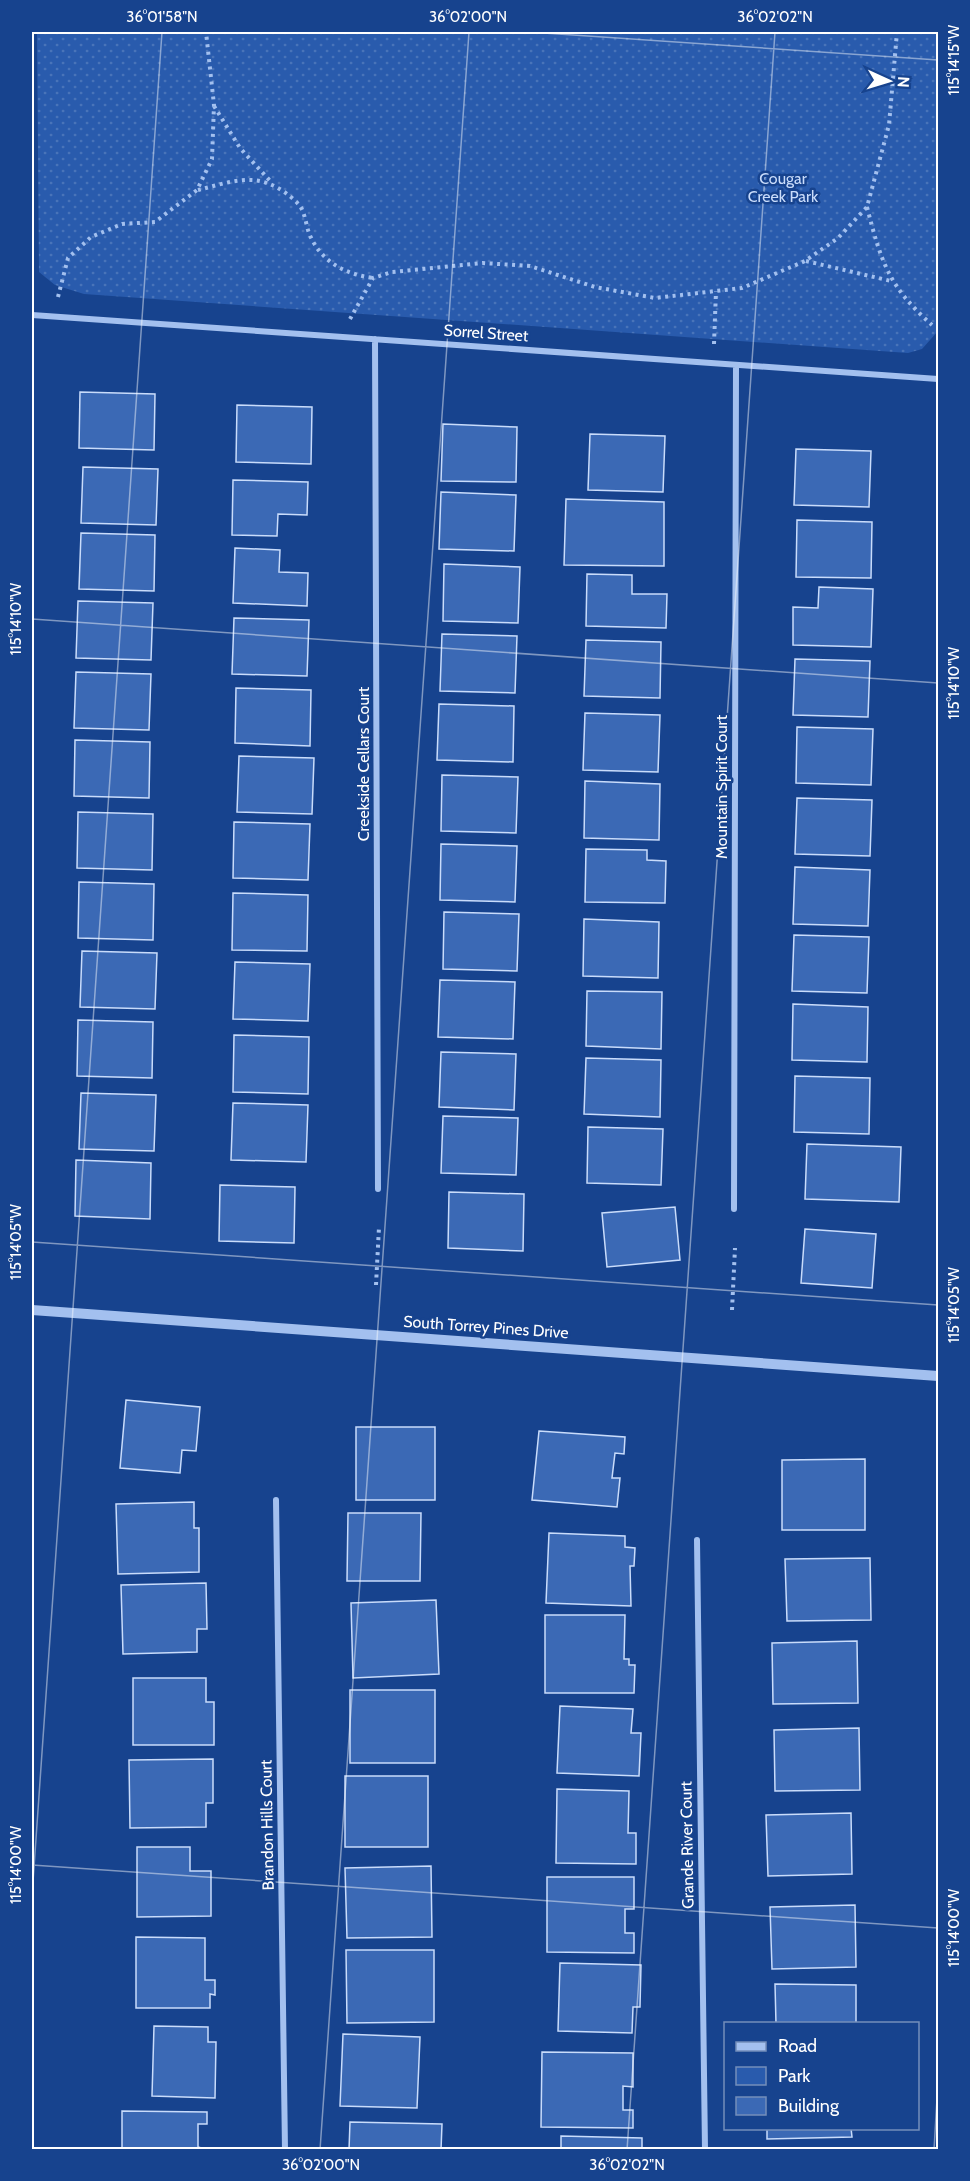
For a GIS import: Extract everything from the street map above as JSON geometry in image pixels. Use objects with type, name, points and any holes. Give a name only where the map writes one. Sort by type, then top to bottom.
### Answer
[{"type":"street","name":"Sorrel Street","points":[[32,315],[939,379]]},
{"type":"street","name":"Creekside Cellars Court","points":[[375,339],[378,1189]]},
{"type":"street","name":"Mountain Spirit Court","points":[[734,1209],[736,365]]},
{"type":"street","name":"South Torrey Pines Drive","points":[[32,1310],[939,1376]]},
{"type":"street","name":"Brandon Hills Court","points":[[276,1500],[285,2150]]},
{"type":"street","name":"Grande River Court","points":[[697,1540],[705,2150]]},
{"type":"path","points":[[197,190],[212,159],[214,105],[206,32]]},
{"type":"path","points":[[214,105],[240,148],[274,185],[300,207],[310,235],[322,255],[334,266],[352,276],[373,278],[392,272],[483,263],[530,266],[595,287],[655,298],[742,288],[805,261],[838,238],[867,207],[889,125],[897,32]]},
{"type":"path","points":[[53,316],[68,258],[91,237],[122,224],[155,222],[197,190],[253,180],[274,185]]},
{"type":"path","points":[[867,207],[878,250],[891,281],[909,306],[932,325]]},
{"type":"path","points":[[805,261],[891,281]]},
{"type":"path","points":[[339,337],[373,278]]},
{"type":"path","points":[[713,363],[716,291]]},
{"type":"path","points":[[376,1285],[379,1227]]},
{"type":"path","points":[[732,1310],[735,1248]]},
{"type":"green space","name":"Cougar Creek Park","points":[[37,32],[938,32],[938,331],[922,349],[908,353],[84,294],[55,285],[39,272]]},
{"type":"building","points":[[80,392],[155,394],[154,450],[79,448]]},
{"type":"building","points":[[237,405],[312,407],[311,464],[236,462]]},
{"type":"building","points":[[443,424],[517,427],[516,482],[441,481]]},
{"type":"building","points":[[590,434],[665,436],[663,492],[588,490]]},
{"type":"building","points":[[796,449],[871,451],[869,507],[794,505]]},
{"type":"building","points":[[83,467],[158,469],[156,525],[81,523]]},
{"type":"building","points":[[233,480],[308,482],[307,515],[278,514],[277,536],[232,535]]},
{"type":"building","points":[[441,492],[516,495],[514,551],[439,549]]},
{"type":"building","points":[[566,499],[664,502],[664,566],[564,565]]},
{"type":"building","points":[[797,520],[872,522],[871,578],[796,577]]},
{"type":"building","points":[[81,533],[155,535],[154,591],[79,589]]},
{"type":"building","points":[[235,548],[280,550],[279,572],[308,573],[307,606],[233,603]]},
{"type":"building","points":[[444,564],[520,567],[518,623],[443,621]]},
{"type":"building","points":[[587,574],[632,575],[632,594],[667,594],[666,628],[586,626]]},
{"type":"building","points":[[819,587],[873,589],[871,647],[793,645],[793,607],[818,608]]},
{"type":"building","points":[[78,601],[153,603],[151,660],[76,658]]},
{"type":"building","points":[[234,618],[309,620],[307,676],[232,674]]},
{"type":"building","points":[[442,634],[517,636],[515,693],[440,691]]},
{"type":"building","points":[[586,640],[661,642],[660,698],[584,696]]},
{"type":"building","points":[[795,659],[870,661],[868,717],[793,715]]},
{"type":"building","points":[[76,672],[151,674],[149,730],[74,728]]},
{"type":"building","points":[[236,688],[311,690],[310,746],[235,743]]},
{"type":"building","points":[[439,704],[514,706],[513,762],[437,760]]},
{"type":"building","points":[[585,713],[660,715],[658,772],[583,770]]},
{"type":"building","points":[[797,727],[873,729],[871,785],[796,783]]},
{"type":"building","points":[[75,740],[150,742],[149,798],[74,796]]},
{"type":"building","points":[[239,756],[314,758],[312,814],[237,812]]},
{"type":"building","points":[[442,775],[518,777],[516,833],[441,831]]},
{"type":"building","points":[[585,781],[660,784],[659,840],[584,838]]},
{"type":"building","points":[[797,798],[872,800],[870,856],[795,854]]},
{"type":"building","points":[[78,812],[153,814],[152,870],[77,868]]},
{"type":"building","points":[[234,822],[310,824],[308,880],[233,878]]},
{"type":"building","points":[[441,844],[517,846],[515,902],[440,900]]},
{"type":"building","points":[[586,849],[647,850],[647,860],[666,861],[665,903],[585,902]]},
{"type":"building","points":[[795,867],[870,870],[868,926],[793,924]]},
{"type":"building","points":[[79,882],[154,884],[153,940],[78,938]]},
{"type":"building","points":[[233,893],[308,895],[307,951],[232,950]]},
{"type":"building","points":[[444,912],[519,914],[517,971],[443,969]]},
{"type":"building","points":[[584,919],[659,922],[658,978],[583,976]]},
{"type":"building","points":[[794,935],[869,937],[867,993],[792,991]]},
{"type":"building","points":[[82,951],[157,953],[155,1009],[80,1007]]},
{"type":"building","points":[[235,962],[310,964],[308,1021],[233,1019]]},
{"type":"building","points":[[440,980],[515,982],[513,1039],[438,1037]]},
{"type":"building","points":[[587,991],[662,992],[661,1049],[586,1046]]},
{"type":"building","points":[[793,1004],[868,1007],[867,1062],[792,1060]]},
{"type":"building","points":[[78,1020],[153,1022],[152,1078],[77,1076]]},
{"type":"building","points":[[234,1035],[309,1037],[308,1094],[233,1092]]},
{"type":"building","points":[[441,1052],[516,1054],[514,1110],[439,1107]]},
{"type":"building","points":[[586,1058],[661,1060],[660,1117],[584,1114]]},
{"type":"building","points":[[795,1076],[870,1078],[869,1134],[794,1132]]},
{"type":"building","points":[[81,1093],[156,1095],[154,1151],[79,1149]]},
{"type":"building","points":[[233,1103],[308,1105],[306,1162],[231,1160]]},
{"type":"building","points":[[443,1116],[518,1118],[516,1175],[441,1173]]},
{"type":"building","points":[[588,1127],[663,1129],[661,1185],[587,1183]]},
{"type":"building","points":[[807,1144],[901,1147],[899,1202],[805,1199]]},
{"type":"building","points":[[76,1160],[151,1163],[150,1219],[75,1216]]},
{"type":"building","points":[[220,1185],[295,1187],[294,1243],[219,1241]]},
{"type":"building","points":[[449,1192],[524,1194],[523,1251],[448,1248]]},
{"type":"building","points":[[675,1207],[680,1260],[607,1267],[602,1213]]},
{"type":"building","points":[[805,1229],[876,1234],[872,1288],[801,1283]]},
{"type":"building","points":[[126,1400],[200,1407],[196,1451],[182,1450],[180,1473],[120,1468]]},
{"type":"building","points":[[356,1427],[435,1427],[435,1500],[356,1500]]},
{"type":"building","points":[[539,1431],[625,1437],[624,1454],[615,1453],[612,1478],[620,1478],[617,1507],[532,1500]]},
{"type":"building","points":[[865,1459],[865,1530],[782,1530],[782,1460]]},
{"type":"building","points":[[194,1502],[194,1528],[199,1528],[199,1572],[118,1574],[116,1504]]},
{"type":"building","points":[[348,1513],[421,1513],[420,1581],[347,1581]]},
{"type":"building","points":[[549,1533],[625,1536],[625,1547],[635,1548],[634,1566],[630,1566],[631,1606],[546,1603]]},
{"type":"building","points":[[870,1558],[871,1620],[787,1621],[785,1559]]},
{"type":"building","points":[[206,1583],[207,1629],[197,1629],[197,1652],[123,1654],[121,1585]]},
{"type":"building","points":[[436,1600],[439,1674],[353,1678],[351,1603]]},
{"type":"building","points":[[545,1615],[625,1615],[624,1659],[629,1659],[629,1665],[635,1665],[634,1693],[545,1693]]},
{"type":"building","points":[[857,1641],[858,1703],[773,1704],[772,1643]]},
{"type":"building","points":[[133,1678],[206,1678],[206,1702],[214,1702],[214,1745],[133,1745]]},
{"type":"building","points":[[350,1690],[435,1690],[435,1763],[350,1763]]},
{"type":"building","points":[[560,1706],[633,1709],[631,1733],[641,1733],[639,1776],[557,1773]]},
{"type":"building","points":[[859,1728],[860,1790],[775,1791],[774,1730]]},
{"type":"building","points":[[213,1759],[213,1803],[206,1803],[206,1827],[130,1828],[129,1760]]},
{"type":"building","points":[[345,1776],[428,1776],[428,1847],[345,1847]]},
{"type":"building","points":[[557,1789],[629,1791],[628,1833],[636,1833],[636,1864],[556,1863]]},
{"type":"building","points":[[851,1813],[852,1874],[768,1876],[766,1815]]},
{"type":"building","points":[[137,1847],[190,1847],[190,1871],[211,1871],[211,1916],[137,1917]]},
{"type":"building","points":[[431,1866],[432,1937],[347,1938],[345,1868]]},
{"type":"building","points":[[547,1877],[634,1877],[634,1909],[625,1909],[625,1933],[634,1933],[634,1953],[547,1952]]},
{"type":"building","points":[[855,1905],[856,1967],[772,1969],[770,1907]]},
{"type":"building","points":[[136,1937],[205,1938],[205,1980],[215,1980],[215,1995],[210,1994],[210,2008],[136,2008]]},
{"type":"building","points":[[346,1950],[434,1950],[434,2022],[347,2023]]},
{"type":"building","points":[[560,1963],[641,1965],[640,2007],[633,2007],[632,2033],[558,2031]]},
{"type":"building","points":[[775,1984],[856,1985],[856,2022],[776,2022]]},
{"type":"building","points":[[154,2026],[208,2027],[208,2042],[216,2042],[215,2098],[152,2096]]},
{"type":"building","points":[[343,2034],[420,2037],[417,2108],[340,2106]]},
{"type":"building","points":[[542,2052],[633,2053],[633,2087],[623,2086],[623,2110],[633,2110],[633,2128],[541,2127]]},
{"type":"building","points":[[122,2111],[207,2112],[207,2124],[198,2124],[198,2147],[208,2150],[122,2150]]},
{"type":"building","points":[[350,2122],[442,2124],[441,2150],[349,2150]]},
{"type":"building","points":[[767,2130],[851,2130],[852,2137],[767,2139]]},
{"type":"building","points":[[561,2136],[642,2138],[642,2150],[561,2150]]}]
